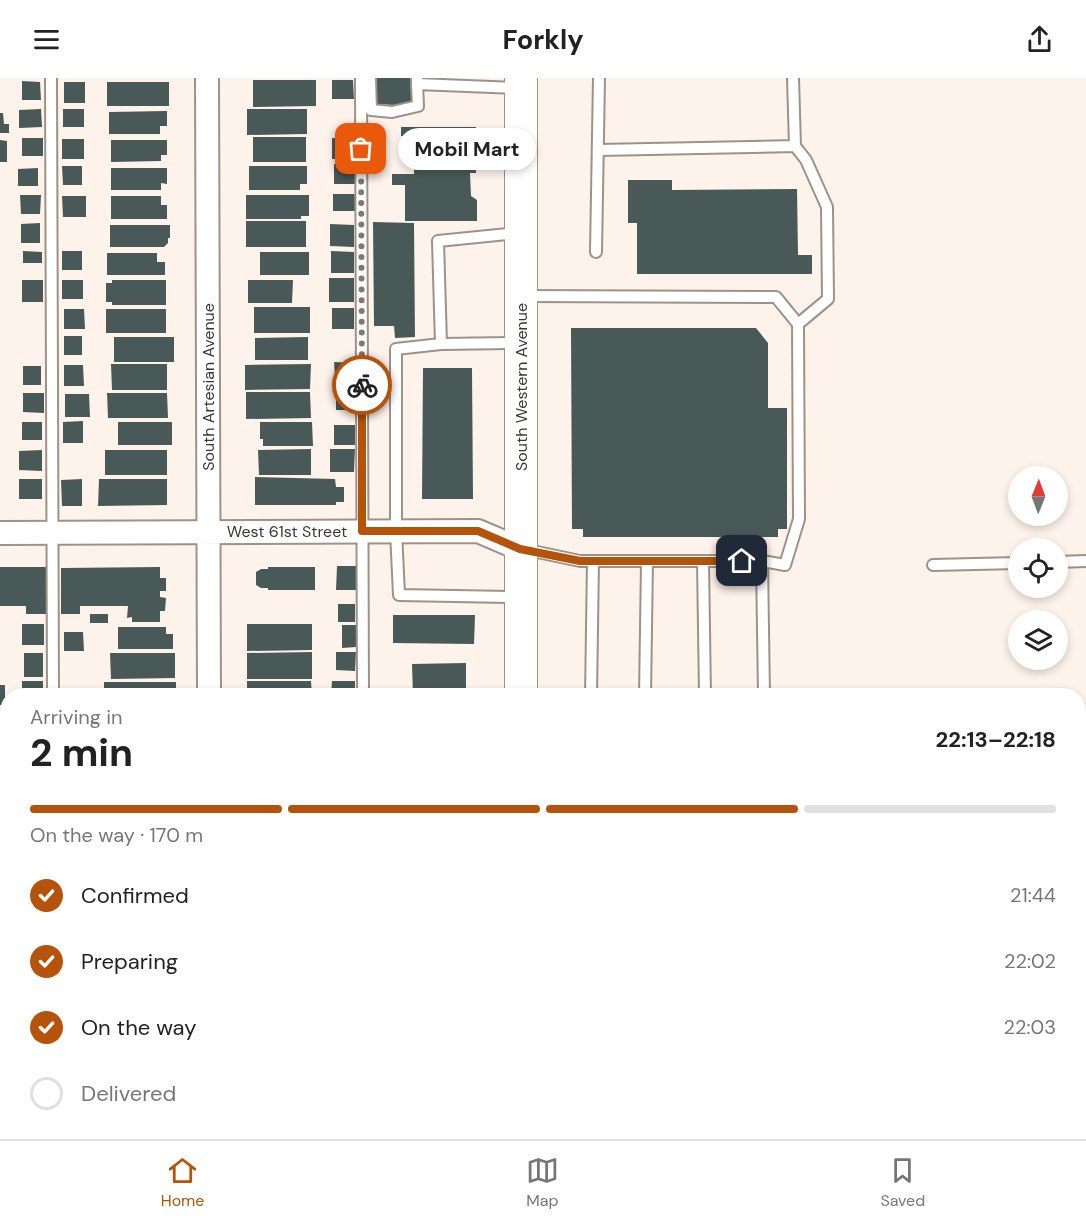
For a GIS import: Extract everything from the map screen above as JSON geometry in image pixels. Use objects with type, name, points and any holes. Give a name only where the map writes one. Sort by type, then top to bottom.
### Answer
[{"type":"main road","name":"South Western Avenue","points":[[521,83],[521,688]]},
{"type":"street","name":"South Artesian Avenue","points":[[207,78],[209,688]]},
{"type":"street","name":"West 61st Street","points":[[0,532],[478,531],[520,549]]},
{"type":"lane","points":[[51,78],[53,688]]},
{"type":"lane","points":[[361,78],[363,688]]},
{"type":"lane","points":[[370,78],[370,110],[392,112],[418,106],[417,81],[521,83]]},
{"type":"lane","points":[[596,252],[599,78]]},
{"type":"lane","points":[[521,296],[776,297],[798,324],[828,299],[827,207],[806,160],[795,146],[794,78]]},
{"type":"lane","points":[[598,150],[795,146]]},
{"type":"lane","points":[[441,344],[438,241],[521,233]]},
{"type":"lane","name":"West 61st Street","points":[[520,549],[580,561],[762,561],[785,565],[799,519],[798,324]]},
{"type":"lane","points":[[520,597],[399,596],[396,531],[396,349],[441,344],[521,343]]},
{"type":"lane","points":[[591,688],[593,561]]},
{"type":"lane","points":[[645,688],[647,561]]},
{"type":"lane","points":[[703,561],[705,688]]},
{"type":"lane","points":[[762,561],[764,688]]},
{"type":"lane","points":[[1068,562],[1086,561]]},
{"type":"lane","points":[[933,565],[1008,563]]},
{"type":"building","points":[[373,78],[415,78],[416,100],[395,105],[373,104]]},
{"type":"building","points":[[253,80],[316,80],[316,106],[253,107]]},
{"type":"building","points":[[332,80],[353,80],[354,99],[332,99]]},
{"type":"building","points":[[22,81],[40,82],[41,100],[22,100]]},
{"type":"building","points":[[64,82],[85,82],[85,103],[64,103]]},
{"type":"building","points":[[107,82],[169,82],[169,106],[107,106]]},
{"type":"building","points":[[41,109],[42,127],[19,128],[19,110]]},
{"type":"building","points":[[63,109],[84,109],[84,127],[63,127]]},
{"type":"building","points":[[247,109],[307,109],[307,134],[247,135]]},
{"type":"building","points":[[167,111],[167,126],[160,126],[160,134],[109,134],[109,112]]},
{"type":"building","points":[[0,113],[3,113],[4,124],[9,124],[9,133],[0,133]]},
{"type":"building","points":[[401,127],[476,127],[476,173],[470,173],[471,196],[477,200],[477,221],[405,221],[405,185],[392,185],[392,174],[414,174],[414,136],[401,136]]},
{"type":"building","points":[[253,137],[306,137],[306,162],[253,162]]},
{"type":"building","points":[[22,138],[43,138],[43,156],[22,156]]},
{"type":"building","points":[[332,138],[353,139],[353,159],[332,159]]},
{"type":"building","points":[[62,139],[84,139],[84,159],[62,159]]},
{"type":"building","points":[[0,140],[7,141],[7,162],[0,162]]},
{"type":"building","points":[[111,140],[167,140],[167,155],[161,155],[161,161],[111,162]]},
{"type":"building","points":[[334,164],[355,164],[355,184],[334,184]]},
{"type":"building","points":[[62,166],[82,166],[82,185],[63,185]]},
{"type":"building","points":[[249,166],[307,166],[307,184],[300,184],[300,190],[249,190]]},
{"type":"building","points":[[38,168],[38,186],[18,186],[18,169]]},
{"type":"building","points":[[111,168],[167,168],[167,184],[161,183],[161,190],[111,190]]},
{"type":"building","points":[[628,180],[672,180],[672,190],[797,189],[798,255],[812,255],[812,274],[637,274],[637,223],[628,223]]},
{"type":"building","points":[[333,194],[356,194],[356,211],[333,211]]},
{"type":"building","points":[[20,195],[41,195],[40,214],[21,214]]},
{"type":"building","points":[[246,195],[309,195],[309,216],[301,216],[301,219],[246,219]]},
{"type":"building","points":[[62,196],[86,196],[86,217],[63,217]]},
{"type":"building","points":[[111,196],[161,196],[161,205],[167,205],[167,219],[111,219]]},
{"type":"building","points":[[246,221],[306,221],[306,247],[246,247]]},
{"type":"building","points":[[373,222],[414,223],[415,337],[395,338],[394,326],[374,326]]},
{"type":"building","points":[[40,223],[40,243],[21,243],[21,224]]},
{"type":"building","points":[[330,224],[354,225],[354,247],[330,246]]},
{"type":"building","points":[[110,225],[170,225],[170,238],[164,247],[110,247]]},
{"type":"building","points":[[23,251],[42,252],[42,263],[23,263]]},
{"type":"building","points":[[62,251],[82,251],[82,270],[62,270]]},
{"type":"building","points":[[331,251],[354,252],[354,273],[331,273]]},
{"type":"building","points":[[260,252],[309,252],[309,275],[260,275]]},
{"type":"building","points":[[107,253],[157,253],[157,262],[165,262],[165,275],[107,275]]},
{"type":"building","points":[[329,278],[354,278],[354,302],[329,302]]},
{"type":"building","points":[[22,280],[43,280],[43,302],[22,302]]},
{"type":"building","points":[[62,280],[83,280],[83,299],[62,299]]},
{"type":"building","points":[[112,280],[166,280],[166,305],[112,305],[112,302],[106,302],[106,283],[112,283]]},
{"type":"building","points":[[248,280],[293,280],[292,303],[248,303]]},
{"type":"building","points":[[254,307],[310,307],[310,333],[254,333]]},
{"type":"building","points":[[332,308],[354,308],[354,329],[332,329]]},
{"type":"building","points":[[64,309],[84,309],[85,329],[64,329]]},
{"type":"building","points":[[106,309],[166,309],[166,333],[106,333]]},
{"type":"building","points":[[571,328],[756,328],[768,343],[768,408],[787,408],[787,529],[778,529],[778,537],[583,537],[583,529],[572,529]]},
{"type":"building","points":[[64,336],[82,336],[82,355],[64,355]]},
{"type":"building","points":[[114,337],[174,337],[174,362],[114,362]]},
{"type":"building","points":[[308,337],[308,360],[255,360],[255,338]]},
{"type":"building","points":[[334,362],[356,363],[356,376],[335,376]]},
{"type":"building","points":[[111,364],[167,364],[167,390],[112,390]]},
{"type":"building","points":[[311,364],[310,389],[245,390],[245,365]]},
{"type":"building","points":[[64,365],[83,365],[84,386],[64,386]]},
{"type":"building","points":[[23,366],[41,366],[41,385],[23,385]]},
{"type":"building","points":[[423,368],[472,368],[473,499],[422,499]]},
{"type":"building","points":[[336,391],[355,391],[355,410],[336,410]]},
{"type":"building","points":[[246,392],[310,392],[311,418],[246,419]]},
{"type":"building","points":[[23,393],[44,393],[44,413],[23,412]]},
{"type":"building","points":[[107,393],[167,393],[168,418],[108,418]]},
{"type":"building","points":[[65,394],[89,394],[90,417],[65,417]]},
{"type":"building","points":[[83,421],[83,443],[63,443],[63,422]]},
{"type":"building","points":[[22,422],[42,422],[42,440],[22,440]]},
{"type":"building","points":[[118,422],[172,422],[172,445],[118,445]]},
{"type":"building","points":[[260,422],[312,422],[313,446],[263,446],[263,439],[260,439]]},
{"type":"building","points":[[334,425],[355,425],[355,445],[334,445]]},
{"type":"building","points":[[311,449],[311,475],[259,475],[258,450]]},
{"type":"building","points":[[330,449],[355,449],[354,472],[330,472]]},
{"type":"building","points":[[42,450],[42,471],[19,470],[19,451]]},
{"type":"building","points":[[105,450],[167,450],[167,475],[105,475]]},
{"type":"building","points":[[255,477],[335,479],[336,487],[344,487],[344,502],[336,502],[336,505],[255,505]]},
{"type":"building","points":[[19,479],[42,479],[42,499],[19,499]]},
{"type":"building","points":[[82,479],[82,506],[62,506],[61,480]]},
{"type":"building","points":[[99,479],[167,479],[167,505],[98,506]]},
{"type":"building","points":[[337,566],[357,566],[357,590],[336,590]]},
{"type":"building","points":[[0,567],[46,567],[46,614],[26,614],[26,606],[0,606]]},
{"type":"building","points":[[160,567],[160,578],[166,578],[166,591],[160,591],[160,597],[166,598],[165,611],[160,611],[160,622],[132,622],[132,617],[127,618],[128,606],[80,606],[80,614],[61,614],[61,568]]},
{"type":"building","points":[[268,567],[315,567],[315,590],[261,588],[256,585],[256,572],[268,569]]},
{"type":"building","points":[[338,604],[355,604],[355,622],[338,622]]},
{"type":"building","points":[[90,614],[108,614],[108,623],[90,623]]},
{"type":"building","points":[[393,615],[475,615],[474,644],[393,643]]},
{"type":"building","points":[[22,624],[44,624],[44,645],[22,645]]},
{"type":"building","points":[[247,624],[312,624],[312,650],[247,651]]},
{"type":"building","points":[[342,625],[356,625],[356,647],[342,648]]},
{"type":"building","points":[[118,627],[166,627],[166,634],[173,634],[173,649],[118,649]]},
{"type":"building","points":[[64,632],[83,632],[84,651],[64,651]]},
{"type":"building","points":[[312,652],[312,679],[247,679],[247,653]]},
{"type":"building","points":[[336,652],[356,652],[355,671],[336,670]]},
{"type":"building","points":[[24,653],[43,653],[43,677],[24,677]]},
{"type":"building","points":[[110,653],[175,653],[175,678],[111,679]]},
{"type":"building","points":[[466,663],[466,688],[413,688],[412,664]]},
{"type":"building","points":[[22,681],[43,681],[43,688],[22,688]]},
{"type":"building","points":[[247,681],[311,681],[311,688],[247,688]]},
{"type":"building","points":[[332,681],[355,681],[355,688],[332,688]]},
{"type":"building","points":[[104,682],[176,682],[176,688],[104,688]]},
{"type":"way so far","points":[[361,149],[362,385]]},
{"type":"place","name":"Mobil Mart","points":[[361,149]]},
{"type":"route","points":[[362,385],[362,531],[478,531],[520,549],[580,561],[742,561]]}]
